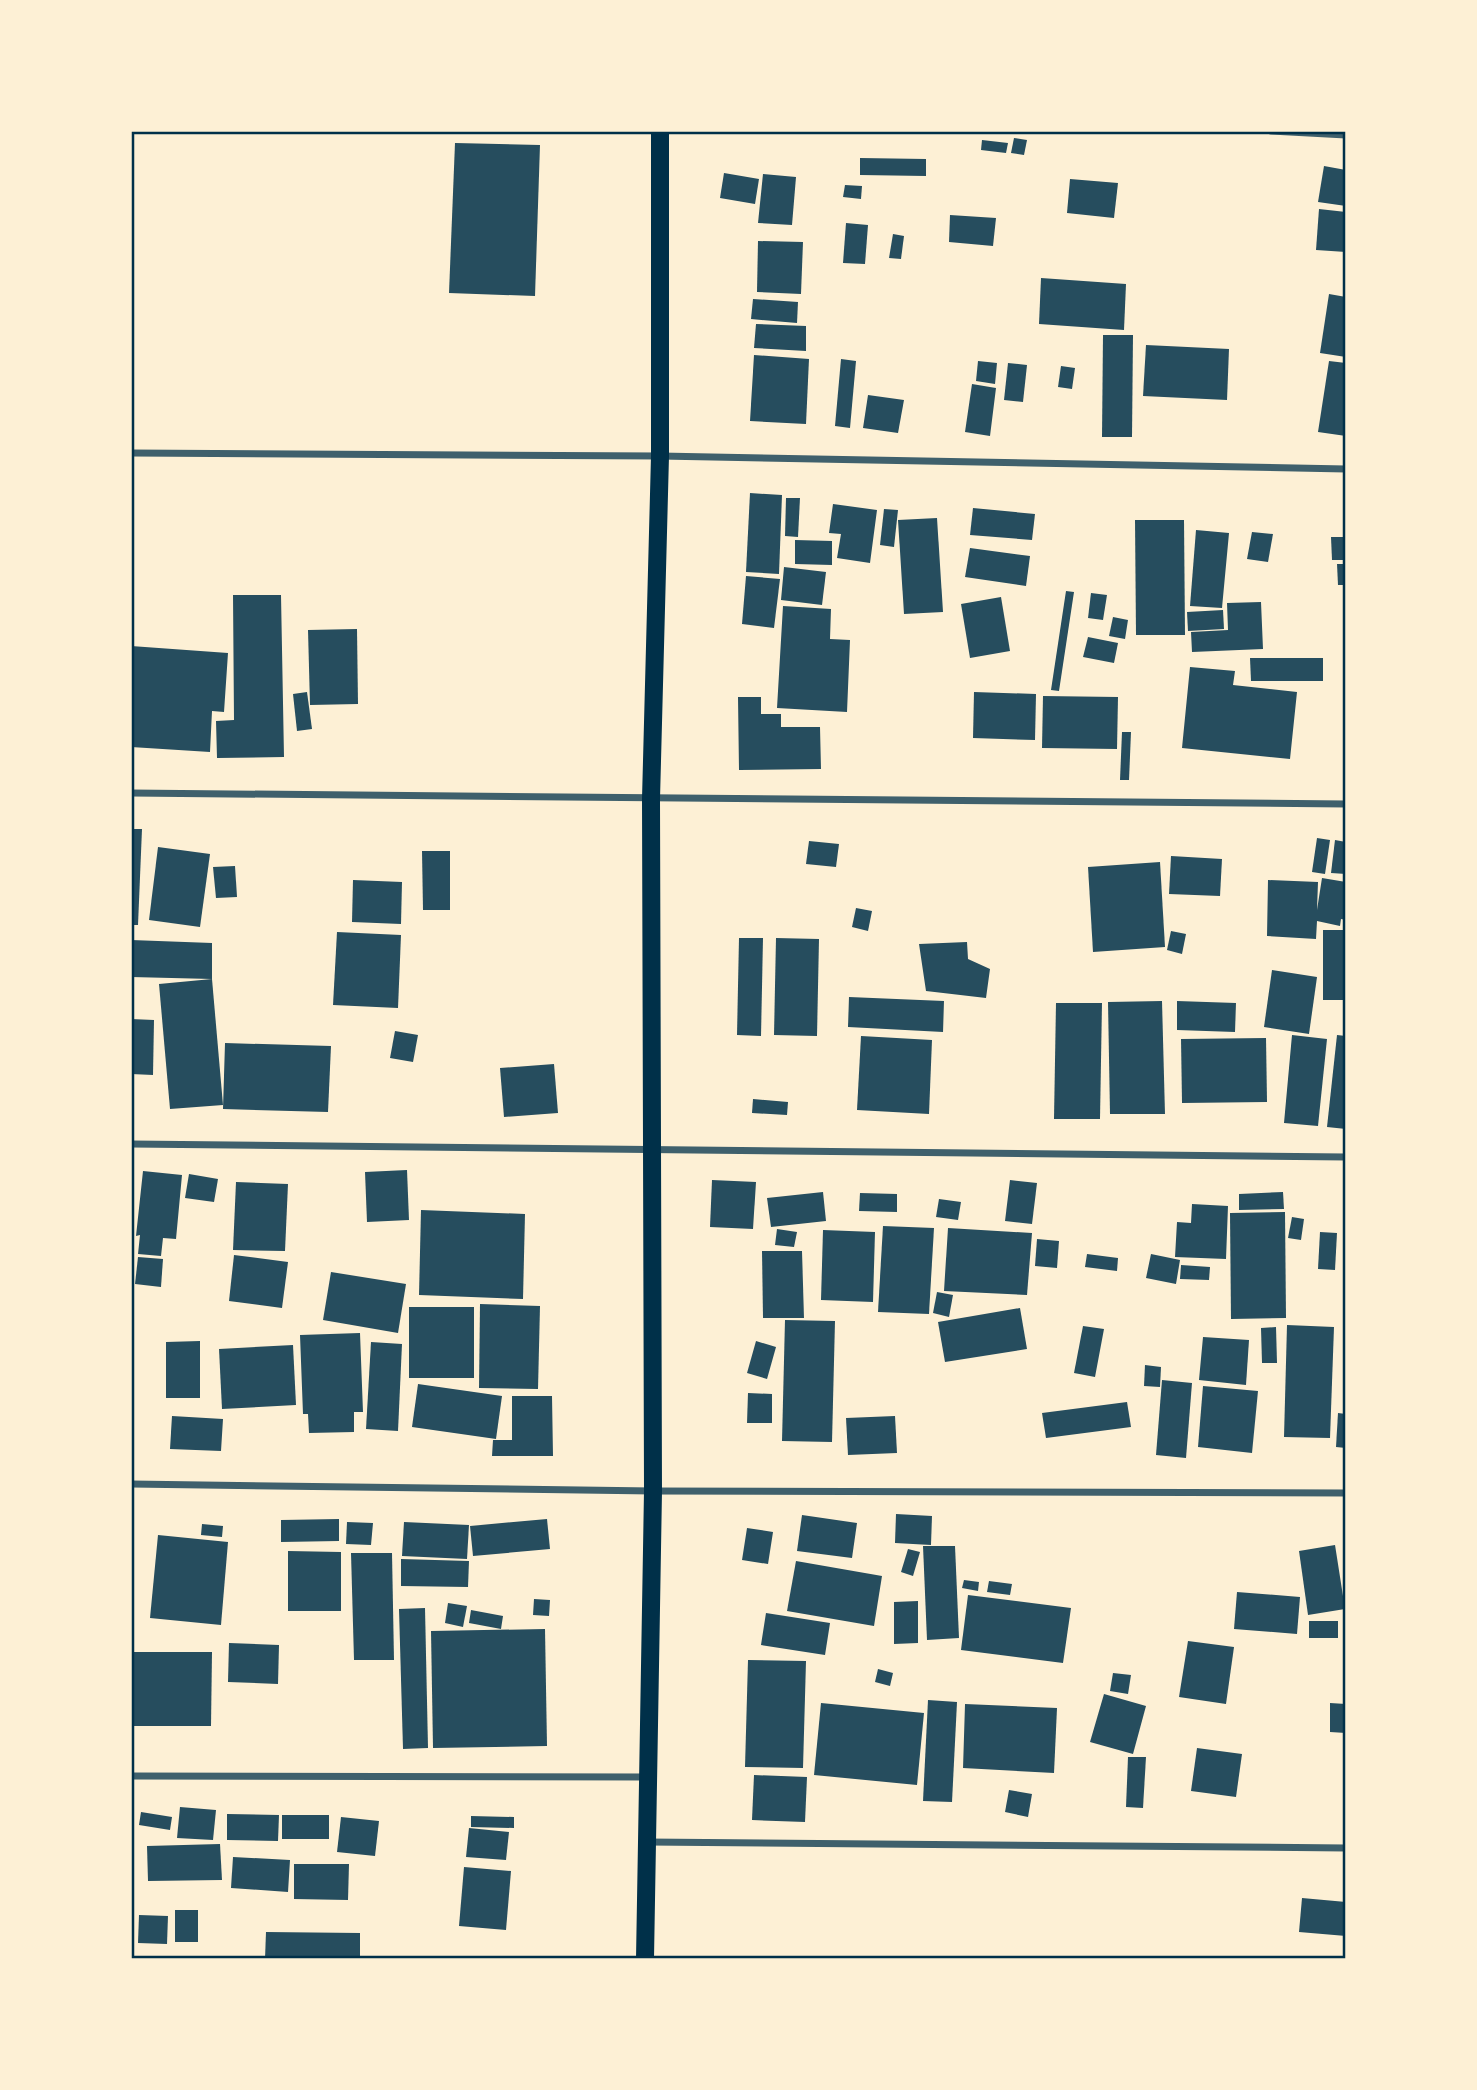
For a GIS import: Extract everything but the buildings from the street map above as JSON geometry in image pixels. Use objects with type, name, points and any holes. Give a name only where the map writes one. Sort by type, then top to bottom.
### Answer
[{"type":"main road","points":[[645,1959],[653,1491],[651,799],[660,456],[660,131]]},
{"type":"street","points":[[1271,131],[1346,135]]},
{"type":"street","points":[[131,453],[660,456],[1346,468]]},
{"type":"street","points":[[131,793],[1346,804]]},
{"type":"street","points":[[131,1144],[1346,1157]]},
{"type":"street","points":[[131,1484],[653,1491],[1346,1493]]},
{"type":"street","points":[[131,1776],[647,1777]]},
{"type":"street","points":[[647,1842],[1346,1848]]}]
